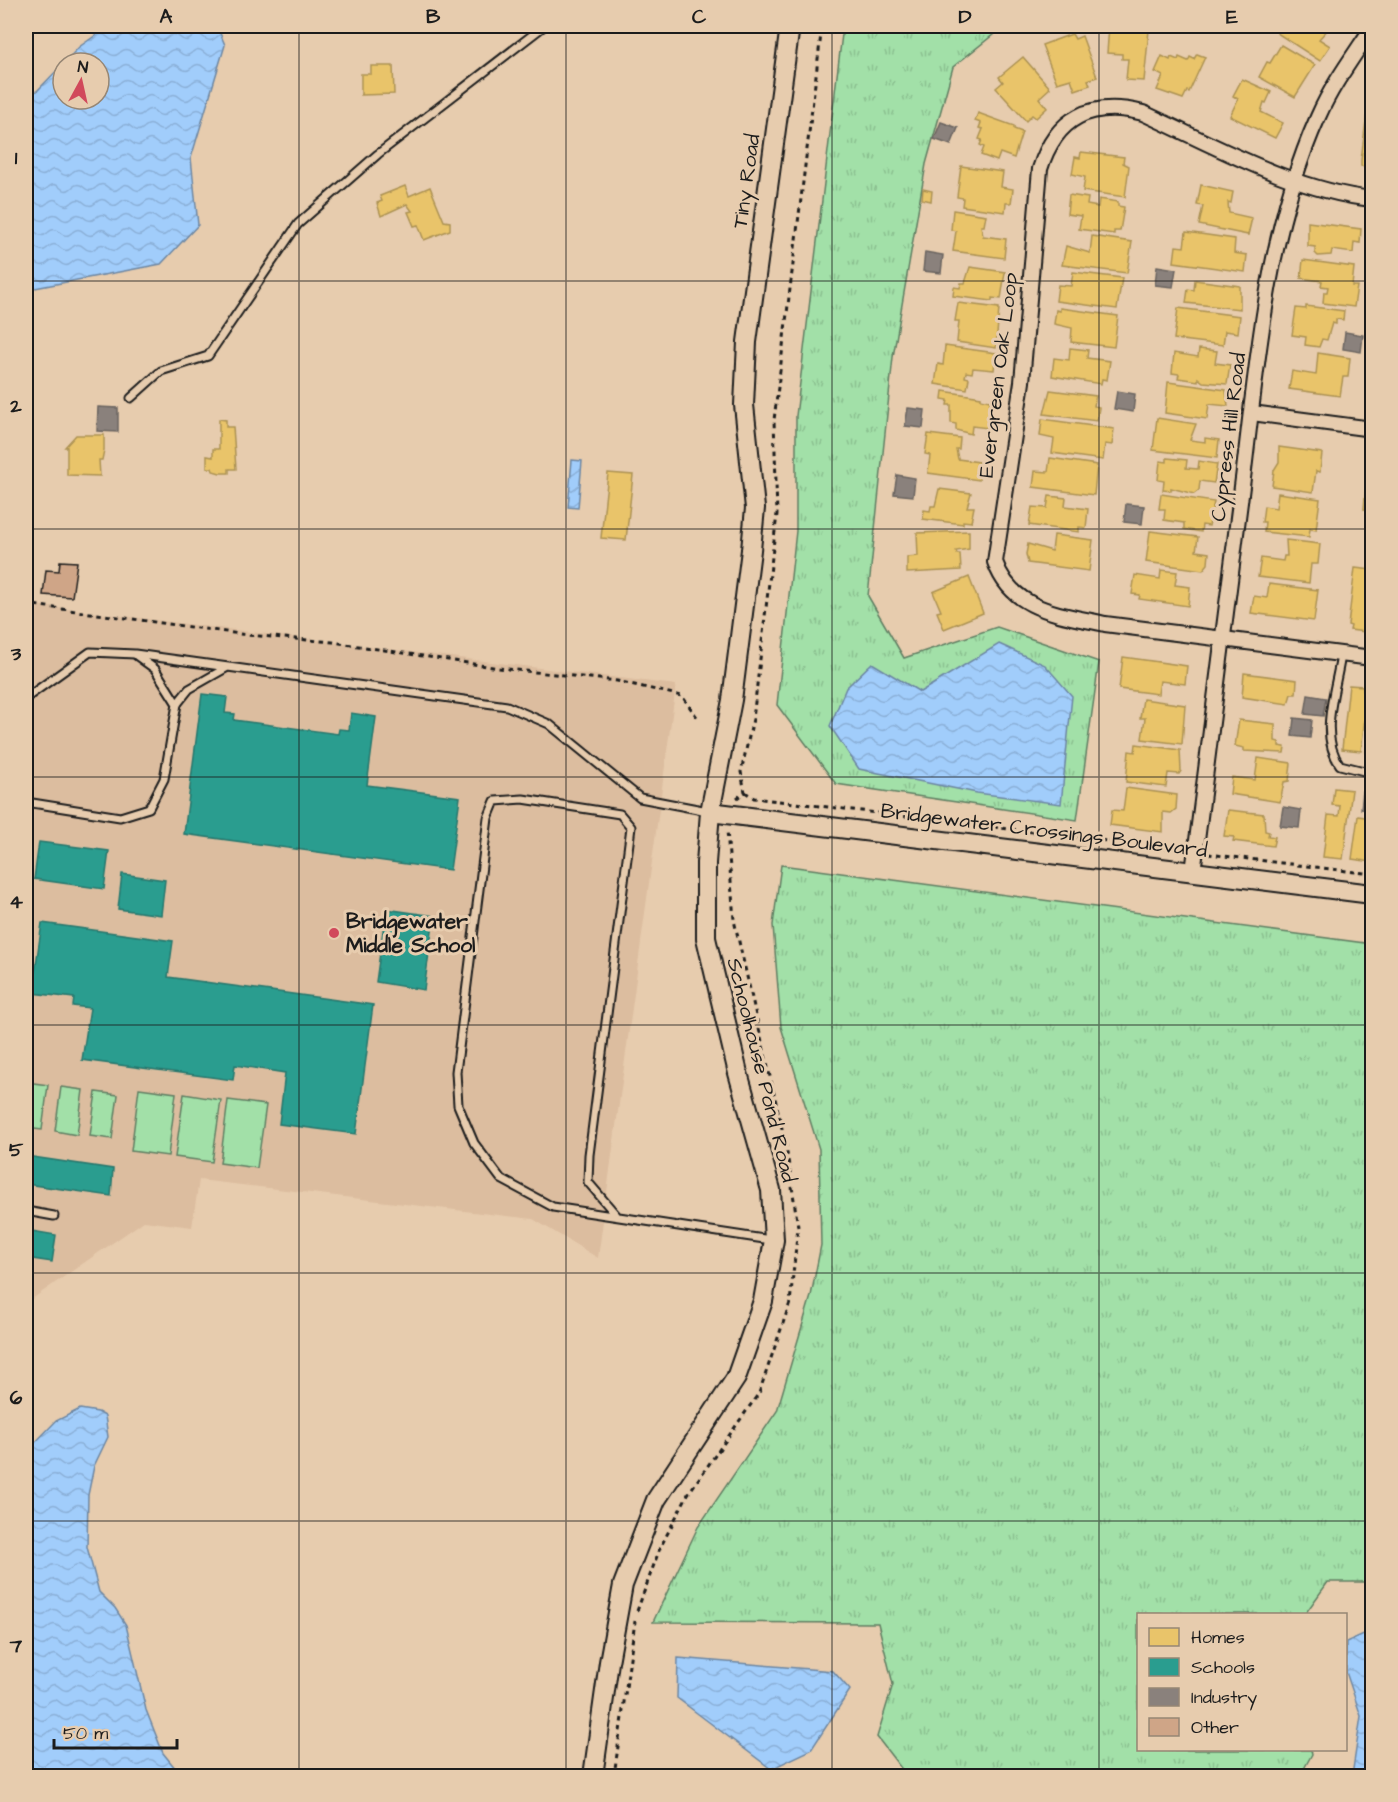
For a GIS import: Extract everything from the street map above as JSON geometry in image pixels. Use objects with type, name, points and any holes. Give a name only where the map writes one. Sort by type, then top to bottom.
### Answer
[{"type":"street","name":"Tiny Road","points":[[747,342],[790,26]]},
{"type":"street","name":"Cypress Hill Road","points":[[1193,872],[1272,262],[1293,180],[1319,116],[1342,74],[1372,28]]},
{"type":"street","name":"Evergreen Oak Loop","points":[[1372,199],[1348,196],[1293,180],[1143,113],[1107,108],[1088,111],[1057,134],[1046,149],[1040,169],[1022,382],[995,562],[1001,579],[1023,600],[1068,616],[1372,658]]},
{"type":"street","name":"Schoolhouse Pond Road","points":[[593,1776],[609,1662],[623,1585],[656,1500],[736,1378],[764,1301],[774,1240],[771,1190],[738,1073],[706,938],[706,863],[710,812],[732,700],[755,508],[744,405],[747,342]]},
{"type":"street","points":[[1252,414],[1372,429]]},
{"type":"street","name":"Bridgewater Crossings Boulevard","points":[[710,812],[1372,894]]},
{"type":"lane","points":[[131,398],[160,371],[208,356],[298,224],[378,154],[544,26]]},
{"type":"lane","points":[[26,698],[90,652],[135,654],[507,706],[549,724],[640,798],[710,812]]},
{"type":"lane","points":[[135,654],[155,669],[177,704]]},
{"type":"lane","points":[[1341,655],[1328,737],[1331,753],[1340,765],[1372,772]]},
{"type":"lane","points":[[26,802],[120,817],[149,808],[164,779],[177,704],[189,689],[227,667]]},
{"type":"lane","points":[[617,1216],[588,1182],[589,1155],[631,827],[620,814],[523,799],[495,801],[488,818],[457,1061],[458,1105],[474,1143],[501,1179],[553,1207],[774,1240]]},
{"type":"lane","points":[[26,1211],[54,1216]]},
{"type":"path","points":[[822,26],[774,420],[777,514],[753,719],[741,772],[745,792],[754,798],[1183,850]]},
{"type":"path","points":[[26,604],[247,635],[333,642],[499,668],[617,681],[682,696],[699,720]]},
{"type":"path","points":[[614,1776],[637,1611],[660,1548],[688,1494],[759,1394],[790,1303],[798,1227],[786,1146],[734,920],[727,832],[737,798],[745,792]]},
{"type":"path","points":[[1207,854],[1372,874]]},
{"type":"shaded area","name":"Bridgewater Middle School","points":[[26,604],[676,685],[598,1258],[533,1219],[199,1180],[192,1227],[144,1221],[32,1299],[26,1298]]},
{"type":"green space","points":[[843,26],[1004,26],[953,67],[926,164],[893,357],[868,596],[904,658],[997,627],[1099,662],[1077,820],[836,784],[777,705],[796,531],[796,416]]},
{"type":"green space","points":[[781,865],[1372,944],[1372,1582],[1328,1582],[1306,1613],[1137,1613],[1137,1751],[1311,1751],[1312,1754],[1300,1776],[907,1776],[877,1737],[893,1684],[878,1623],[653,1622],[698,1527],[777,1411],[811,1296],[821,1245],[819,1149],[781,1027],[773,925]]},
{"type":"green space","points":[[26,1082],[48,1085],[42,1130],[26,1128]]},
{"type":"green space","points":[[61,1087],[83,1090],[77,1135],[55,1131]]},
{"type":"green space","points":[[139,1088],[176,1093],[168,1156],[131,1151]]},
{"type":"green space","points":[[96,1092],[118,1095],[112,1139],[90,1136]]},
{"type":"green space","points":[[184,1094],[221,1100],[212,1162],[175,1157]]},
{"type":"green space","points":[[228,1100],[266,1105],[257,1168],[220,1163]]},
{"type":"water","points":[[109,26],[217,26],[225,45],[191,158],[198,225],[161,264],[35,288],[26,286],[26,94],[37,91],[51,76],[51,111],[111,111],[111,51],[75,51]]},
{"type":"water","points":[[572,460],[582,461],[578,508],[568,507]]},
{"type":"water","points":[[999,644],[1045,665],[1072,696],[1061,804],[977,793],[859,769],[830,726],[846,688],[872,663],[920,692]]},
{"type":"water","points":[[80,1409],[98,1412],[105,1416],[108,1437],[94,1466],[88,1495],[87,1547],[99,1592],[115,1608],[126,1625],[146,1710],[163,1753],[176,1769],[169,1776],[26,1776],[26,1452],[56,1421]]},
{"type":"water","points":[[1366,1633],[1372,1633],[1372,1776],[1352,1776],[1361,1716],[1347,1675],[1347,1642]]},
{"type":"water","points":[[678,1658],[833,1671],[850,1690],[811,1750],[771,1769],[677,1698]]},
{"type":"building: Homes","points":[[1109,26],[1129,26],[1129,28],[1149,30],[1144,81],[1126,80],[1128,59],[1122,59],[1122,54],[1107,53]]},
{"type":"building: Homes","points":[[1282,26],[1331,26],[1319,39],[1330,46],[1320,61],[1277,33]]},
{"type":"building: Homes","points":[[1072,34],[1075,39],[1082,36],[1097,77],[1088,80],[1090,85],[1075,90],[1071,79],[1057,83],[1042,45]]},
{"type":"building: Homes","points":[[1281,45],[1315,65],[1295,97],[1259,77],[1267,62],[1270,63]]},
{"type":"building: Homes","points":[[1197,54],[1205,57],[1189,92],[1187,91],[1183,99],[1157,90],[1163,76],[1155,72],[1162,56],[1170,60],[1171,57],[1178,60],[1179,57],[1188,61],[1190,57],[1194,59]]},
{"type":"building: Homes","points":[[1023,57],[1050,88],[1039,98],[1047,108],[1036,118],[1032,115],[1026,121],[996,88],[1003,82],[999,77]]},
{"type":"building: Homes","points":[[371,66],[393,66],[394,94],[361,95],[361,74],[371,74]]},
{"type":"building: Homes","points":[[1242,79],[1271,92],[1261,112],[1283,123],[1275,138],[1230,116],[1238,99],[1233,96]]},
{"type":"building: Homes","points":[[1368,105],[1372,106],[1372,168],[1361,166]]},
{"type":"building: Homes","points":[[978,113],[1014,126],[1014,129],[1022,132],[1014,158],[1000,153],[997,161],[981,155],[984,147],[980,145],[982,140],[979,139],[983,129],[979,128],[981,123],[975,121]]},
{"type":"building: Homes","points":[[1081,152],[1124,157],[1123,163],[1129,166],[1125,197],[1083,191],[1085,177],[1072,174],[1075,157],[1080,158]]},
{"type":"building: Homes","points":[[961,166],[1003,172],[1001,187],[1013,189],[1011,203],[1006,203],[1005,212],[962,206],[963,198],[957,197]]},
{"type":"building: Homes","points":[[1201,185],[1233,192],[1231,203],[1228,202],[1229,213],[1252,218],[1248,235],[1199,225],[1203,206],[1197,205]]},
{"type":"building: Homes","points":[[405,186],[409,196],[430,187],[444,221],[450,222],[450,230],[424,240],[418,225],[414,226],[408,212],[412,211],[407,204],[381,216],[377,203],[382,201],[380,196]]},
{"type":"building: Homes","points":[[923,189],[932,191],[931,201],[922,199]]},
{"type":"building: Homes","points":[[1069,195],[1088,198],[1087,205],[1098,207],[1099,199],[1118,202],[1118,206],[1124,207],[1120,231],[1114,231],[1114,234],[1079,229],[1081,216],[1067,214]]},
{"type":"building: Homes","points":[[953,210],[986,215],[984,226],[981,226],[983,236],[1006,239],[1004,258],[953,251],[956,231],[951,230]]},
{"type":"building: Homes","points":[[1308,222],[1361,229],[1360,243],[1354,242],[1353,253],[1332,250],[1331,255],[1318,256],[1315,253],[1315,247],[1308,246]]},
{"type":"building: Homes","points":[[1186,232],[1235,239],[1234,253],[1247,255],[1245,272],[1174,262],[1176,246],[1184,247]]},
{"type":"building: Homes","points":[[1092,236],[1132,242],[1127,273],[1062,265],[1066,246],[1090,253]]},
{"type":"building: Homes","points":[[1303,260],[1354,267],[1352,286],[1357,286],[1354,307],[1323,303],[1324,292],[1327,292],[1328,287],[1321,286],[1322,281],[1301,278]]},
{"type":"building: Homes","points":[[970,267],[1005,272],[1001,299],[992,298],[992,301],[953,296],[954,287],[960,288],[961,283],[965,283]]},
{"type":"building: Homes","points":[[1073,272],[1122,278],[1117,309],[1056,301],[1058,285],[1071,286]]},
{"type":"building: Homes","points":[[1195,280],[1240,286],[1240,309],[1186,303],[1188,289],[1194,290]]},
{"type":"building: Homes","points":[[958,303],[999,308],[996,348],[957,342],[959,321],[955,321]]},
{"type":"building: Homes","points":[[1306,306],[1344,311],[1343,320],[1336,319],[1336,324],[1332,323],[1327,340],[1322,339],[1319,347],[1305,345],[1306,337],[1292,335],[1296,308],[1306,309]]},
{"type":"building: Homes","points":[[1060,308],[1118,316],[1114,347],[1071,342],[1072,328],[1054,324],[1056,310],[1060,311]]},
{"type":"building: Homes","points":[[1178,308],[1240,316],[1238,333],[1225,331],[1223,345],[1174,339]]},
{"type":"building: Homes","points":[[945,346],[996,353],[994,370],[973,368],[972,373],[966,372],[965,377],[969,378],[967,389],[935,384],[938,364],[943,365]]},
{"type":"building: Homes","points":[[1070,348],[1088,350],[1087,358],[1110,361],[1107,380],[1102,379],[1101,384],[1052,376],[1054,358],[1069,360]]},
{"type":"building: Homes","points":[[1199,349],[1217,351],[1215,363],[1230,365],[1227,384],[1203,382],[1198,378],[1198,381],[1178,378],[1179,374],[1172,373],[1174,353],[1198,357]]},
{"type":"building: Homes","points":[[1318,353],[1350,358],[1348,377],[1343,377],[1340,396],[1289,389],[1292,371],[1316,375]]},
{"type":"building: Homes","points":[[1168,382],[1226,390],[1228,406],[1209,404],[1207,419],[1165,413]]},
{"type":"building: Homes","points":[[1050,390],[1096,396],[1094,406],[1099,407],[1097,421],[1044,414]]},
{"type":"building: Homes","points":[[943,391],[981,397],[981,399],[990,401],[988,428],[972,426],[971,434],[956,430],[956,424],[951,423],[951,405],[947,405],[948,400],[942,399]]},
{"type":"building: Homes","points":[[1157,418],[1196,424],[1190,440],[1205,442],[1205,438],[1219,440],[1217,458],[1153,450]]},
{"type":"building: Homes","points":[[219,419],[226,420],[226,427],[233,427],[236,469],[229,469],[229,473],[220,473],[207,468],[207,456],[213,457],[213,449],[219,449]]},
{"type":"building: Homes","points":[[1042,419],[1114,429],[1112,445],[1105,444],[1103,460],[1052,453],[1054,439],[1040,436]]},
{"type":"building: Homes","points":[[928,434],[960,438],[959,449],[956,449],[958,459],[979,462],[979,480],[928,473],[930,455],[925,454]]},
{"type":"building: Homes","points":[[76,435],[104,435],[102,460],[99,460],[100,476],[67,475],[67,447],[65,447]]},
{"type":"building: Homes","points":[[1279,447],[1322,453],[1320,472],[1316,471],[1313,492],[1272,486],[1274,470],[1279,462]]},
{"type":"building: Homes","points":[[1050,458],[1097,465],[1094,495],[1033,487],[1035,471],[1048,472]]},
{"type":"building: Homes","points":[[1167,458],[1187,460],[1186,468],[1198,469],[1199,461],[1217,464],[1214,483],[1200,481],[1199,490],[1194,494],[1171,488],[1171,491],[1163,490],[1164,481],[1158,480],[1160,461],[1167,462]]},
{"type":"building: Homes","points":[[1368,462],[1372,462],[1372,510],[1364,509]]},
{"type":"building: Homes","points":[[608,473],[633,475],[626,540],[601,538]]},
{"type":"building: Homes","points":[[939,489],[971,493],[967,507],[974,507],[971,522],[963,521],[963,524],[923,519],[924,510],[930,511],[931,506],[935,506]]},
{"type":"building: Homes","points":[[1278,493],[1320,499],[1316,530],[1310,529],[1309,537],[1264,532],[1265,522],[1262,522],[1264,506],[1276,508]]},
{"type":"building: Homes","points":[[1161,494],[1214,502],[1209,526],[1202,525],[1201,532],[1184,529],[1184,523],[1164,520],[1165,509],[1159,509]]},
{"type":"building: Homes","points":[[1049,496],[1066,498],[1065,506],[1088,509],[1086,528],[1079,527],[1079,532],[1029,525],[1032,507],[1047,508]]},
{"type":"building: Homes","points":[[969,531],[969,549],[956,551],[960,554],[961,570],[907,573],[907,557],[918,556],[917,533]]},
{"type":"building: Homes","points":[[1150,531],[1198,537],[1196,551],[1209,553],[1208,564],[1203,570],[1146,562]]},
{"type":"building: Homes","points":[[1054,535],[1093,540],[1089,571],[1028,563],[1026,554],[1028,544],[1052,551]]},
{"type":"building: Homes","points":[[1286,540],[1320,544],[1318,564],[1311,564],[1309,583],[1258,577],[1261,558],[1283,561],[1284,556],[1287,556]]},
{"type":"building: Homes","points":[[1355,568],[1372,570],[1372,614],[1367,613],[1365,632],[1350,630],[1351,626],[1348,625]]},
{"type":"building: Homes","points":[[1161,570],[1177,572],[1175,585],[1190,587],[1188,606],[1139,599],[1140,595],[1132,594],[1135,575],[1160,579]]},
{"type":"building: Homes","points":[[969,577],[983,613],[944,629],[937,612],[941,611],[933,592]]},
{"type":"building: Homes","points":[[1269,584],[1318,590],[1314,621],[1251,613],[1254,596],[1267,598]]},
{"type":"building: Homes","points":[[1123,657],[1187,666],[1185,684],[1160,681],[1158,694],[1119,689]]},
{"type":"building: Homes","points":[[1244,673],[1297,680],[1296,694],[1291,694],[1288,704],[1242,697]]},
{"type":"building: Homes","points":[[1349,685],[1363,686],[1363,691],[1368,692],[1361,751],[1342,749]]},
{"type":"building: Homes","points":[[1372,695],[1372,752],[1366,752]]},
{"type":"building: Homes","points":[[1143,699],[1185,705],[1182,744],[1142,739],[1145,718],[1140,718]]},
{"type":"building: Homes","points":[[1239,720],[1275,724],[1275,741],[1279,742],[1279,746],[1285,747],[1284,753],[1244,751],[1244,748],[1235,746]]},
{"type":"building: Homes","points":[[1136,744],[1180,750],[1181,771],[1179,774],[1168,773],[1166,787],[1126,782],[1129,751],[1135,752]]},
{"type":"building: Homes","points":[[1258,758],[1291,763],[1289,781],[1284,782],[1280,802],[1230,794],[1232,777],[1255,780]]},
{"type":"building: Homes","points":[[1126,788],[1177,795],[1176,809],[1171,813],[1163,812],[1163,832],[1110,825],[1112,810],[1123,811]]},
{"type":"building: Homes","points":[[1334,788],[1352,790],[1343,859],[1323,857],[1328,815],[1339,816],[1340,806],[1332,805]]},
{"type":"building: Homes","points":[[1228,810],[1264,814],[1265,831],[1269,832],[1268,836],[1275,837],[1273,846],[1233,841],[1234,837],[1224,836]]},
{"type":"building: Homes","points":[[1358,816],[1372,818],[1372,862],[1352,859]]},
{"type":"building: Schools","points":[[202,694],[227,697],[225,713],[235,714],[234,720],[338,734],[339,729],[349,730],[351,713],[376,717],[367,785],[460,797],[450,870],[184,834]]},
{"type":"building: Schools","points":[[39,842],[109,851],[104,889],[34,879]]},
{"type":"building: Schools","points":[[122,874],[165,880],[161,915],[118,909]]},
{"type":"building: Schools","points":[[386,909],[434,916],[424,990],[376,982]]},
{"type":"building: Schools","points":[[42,923],[173,941],[168,977],[373,1005],[356,1134],[279,1124],[285,1073],[235,1065],[233,1080],[82,1060],[90,1008],[73,1006],[74,998],[32,993]]},
{"type":"building: Schools","points":[[26,1156],[113,1169],[111,1196],[26,1184]]},
{"type":"building: Schools","points":[[26,1230],[56,1235],[52,1262],[26,1258]]},
{"type":"building: Industry","points":[[941,122],[958,128],[951,145],[934,139]]},
{"type":"building: Industry","points":[[925,252],[943,255],[941,273],[923,271]]},
{"type":"building: Industry","points":[[1157,266],[1176,269],[1173,287],[1155,285]]},
{"type":"building: Industry","points":[[1345,332],[1363,335],[1361,352],[1343,349]]},
{"type":"building: Industry","points":[[1117,391],[1135,394],[1133,412],[1114,409]]},
{"type":"building: Industry","points":[[98,407],[118,408],[118,432],[97,431]]},
{"type":"building: Industry","points":[[908,408],[925,410],[923,428],[905,426]]},
{"type":"building: Industry","points":[[897,475],[915,478],[913,496],[894,494]]},
{"type":"building: Industry","points":[[1126,504],[1144,506],[1142,524],[1124,522]]},
{"type":"building: Industry","points":[[1308,695],[1326,698],[1323,716],[1305,714]]},
{"type":"building: Industry","points":[[1294,718],[1312,720],[1310,738],[1292,736]]},
{"type":"building: Industry","points":[[1363,791],[1372,792],[1372,810],[1361,809]]},
{"type":"building: Industry","points":[[1283,807],[1301,810],[1299,828],[1280,826]]},
{"type":"building: Other","points":[[60,561],[77,562],[72,597],[43,595],[46,570],[59,571]]},
{"type":"place","name":"Bridgewater Middle School","points":[[334,933]]}]
